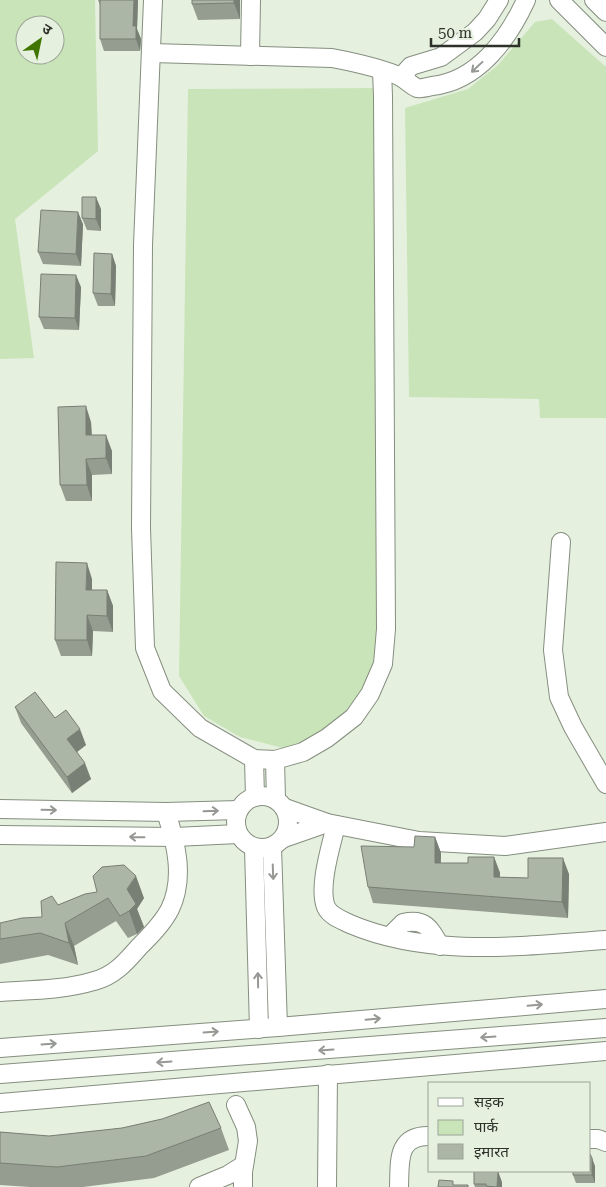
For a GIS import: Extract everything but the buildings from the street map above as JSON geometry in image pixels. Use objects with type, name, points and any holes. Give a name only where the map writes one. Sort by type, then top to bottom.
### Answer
[{"type":"street","points":[[153,0],[143,245],[141,528],[145,648],[162,691],[200,728],[254,759],[275,760],[303,752],[327,738],[354,716],[370,694],[383,664],[386,629],[382,71]]},
{"type":"street","points":[[250,56],[251,0]]},
{"type":"street","points":[[401,77],[411,66],[441,57],[475,32],[500,0]]},
{"type":"street","points":[[152,53],[332,58],[353,62],[401,77],[417,88],[441,85],[472,73],[503,40],[517,19],[526,0]]},
{"type":"street","points":[[559,0],[606,47]]},
{"type":"street","points":[[594,0],[606,12]]},
{"type":"street","points":[[561,542],[553,650],[559,697],[573,727],[606,784]]},
{"type":"street","points":[[254,759],[255,797]]},
{"type":"street","points":[[259,1029],[257,945],[270,844],[289,823],[280,804],[275,760]]},
{"type":"street","points":[[332,824],[270,844],[248,845],[238,834],[236,818],[243,804],[255,797],[269,797],[280,804],[332,824],[419,841],[505,846],[606,832]]},
{"type":"street","points":[[0,809],[166,812],[239,810]]},
{"type":"street","points":[[0,992],[67,988],[96,981],[111,975],[122,966],[162,922],[170,909],[175,892],[178,872],[175,837],[166,812]]},
{"type":"street","points":[[332,824],[324,877],[325,905],[329,912],[339,919],[362,929],[390,936],[403,923],[419,922],[430,929],[440,946],[467,947],[475,935],[519,934],[530,945],[606,940]]},
{"type":"street","points":[[0,835],[175,837],[238,834]]},
{"type":"street","points":[[270,844],[278,1027]]},
{"type":"street","points":[[257,945],[275,946]]},
{"type":"street","points":[[0,1048],[259,1029],[606,998]]},
{"type":"street","points":[[0,1074],[606,1028]]},
{"type":"street","points":[[0,1103],[606,1051]]},
{"type":"street","points":[[327,1187],[328,1074]]},
{"type":"street","points":[[233,1082],[227,1099],[231,1104],[236,1105],[246,1127],[248,1141],[243,1187]]},
{"type":"street","points":[[400,1187],[401,1154],[407,1142],[419,1136],[428,1136]]},
{"type":"street","points":[[591,1139],[606,1142]]},
{"type":"street","points":[[200,1187],[219,1183],[244,1165]]},
{"type":"green space","points":[[0,0],[95,0],[98,151],[15,219],[34,358],[0,359]]},
{"type":"green space","points":[[552,19],[606,67],[606,418],[540,418],[539,399],[409,397],[405,108],[468,89],[498,65],[535,22]]},
{"type":"green space","points":[[377,88],[388,664],[331,745],[283,748],[240,737],[204,716],[179,676],[188,89]]}]
